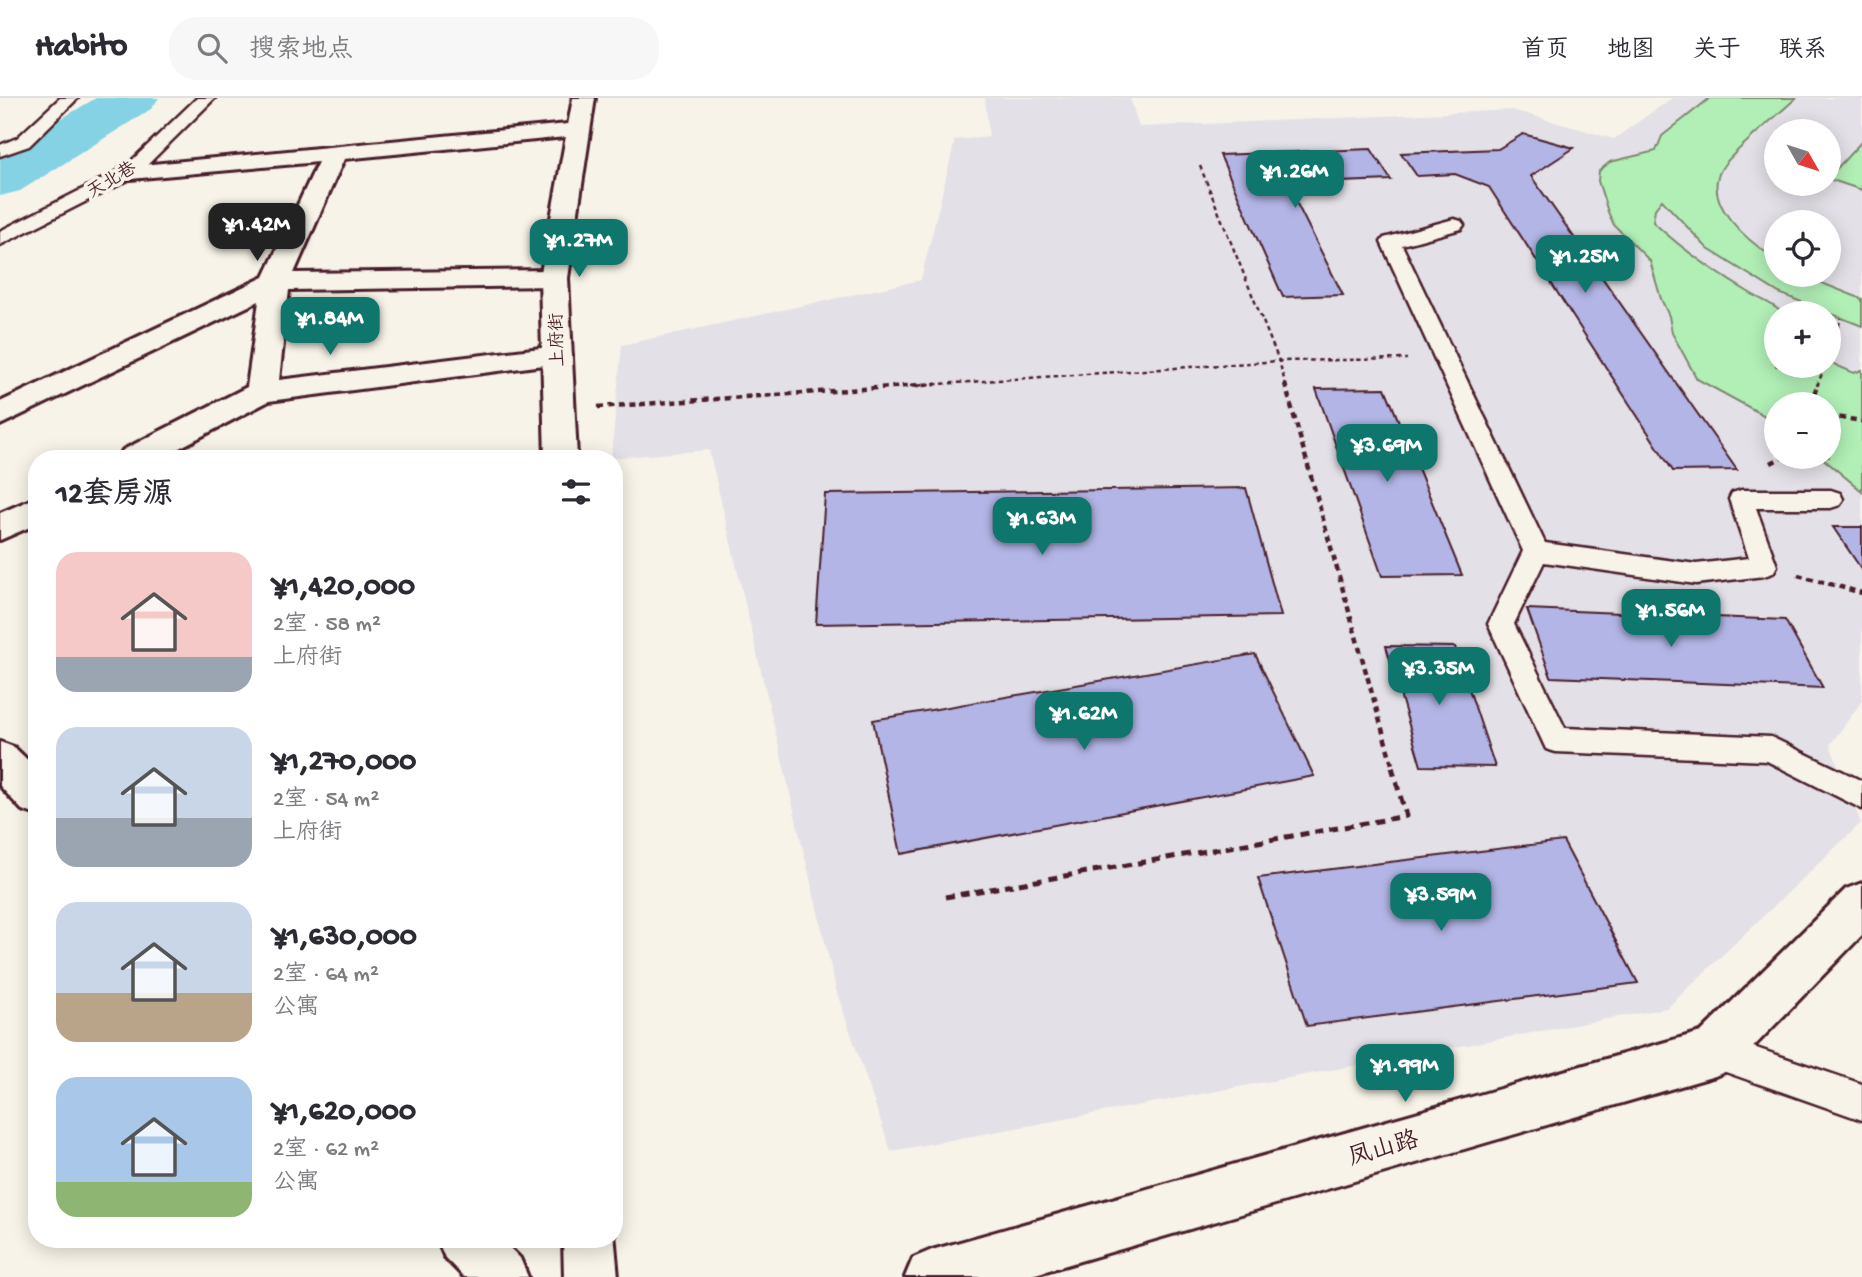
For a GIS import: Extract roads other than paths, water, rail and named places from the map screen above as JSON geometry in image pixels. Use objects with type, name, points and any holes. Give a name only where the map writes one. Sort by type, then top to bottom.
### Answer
[{"type":"street","name":"上府街","points":[[561,450],[554,278],[584,98]]},
{"type":"street","points":[[130,172],[578,130]]},
{"type":"street","points":[[262,392],[276,282],[334,154]]},
{"type":"street","points":[[0,415],[276,282],[554,278]]},
{"type":"street","points":[[150,450],[262,392],[557,355]]},
{"type":"street","points":[[0,528],[28,514]]},
{"type":"street","points":[[0,760],[28,788]]},
{"type":"street","name":"凤山路","points":[[932,1277],[1715,1052],[1862,904]]},
{"type":"street","points":[[473,1248],[501,1277]]},
{"type":"street","points":[[590,1248],[591,1277]]},
{"type":"lane","points":[[0,150],[23,142],[71,98]]},
{"type":"lane","name":"天北巷","points":[[0,239],[130,172],[208,98]]},
{"type":"lane","points":[[1454,225],[1391,242],[1536,551]]},
{"type":"lane","points":[[1536,551],[1696,574],[1763,566],[1741,499],[1831,499]]},
{"type":"lane","points":[[1536,551],[1501,624],[1556,740],[1771,749],[1862,796]]},
{"type":"lane","points":[[1715,1052],[1862,1102]]},
{"type":"waterway","points":[[0,179],[133,98]]}]
